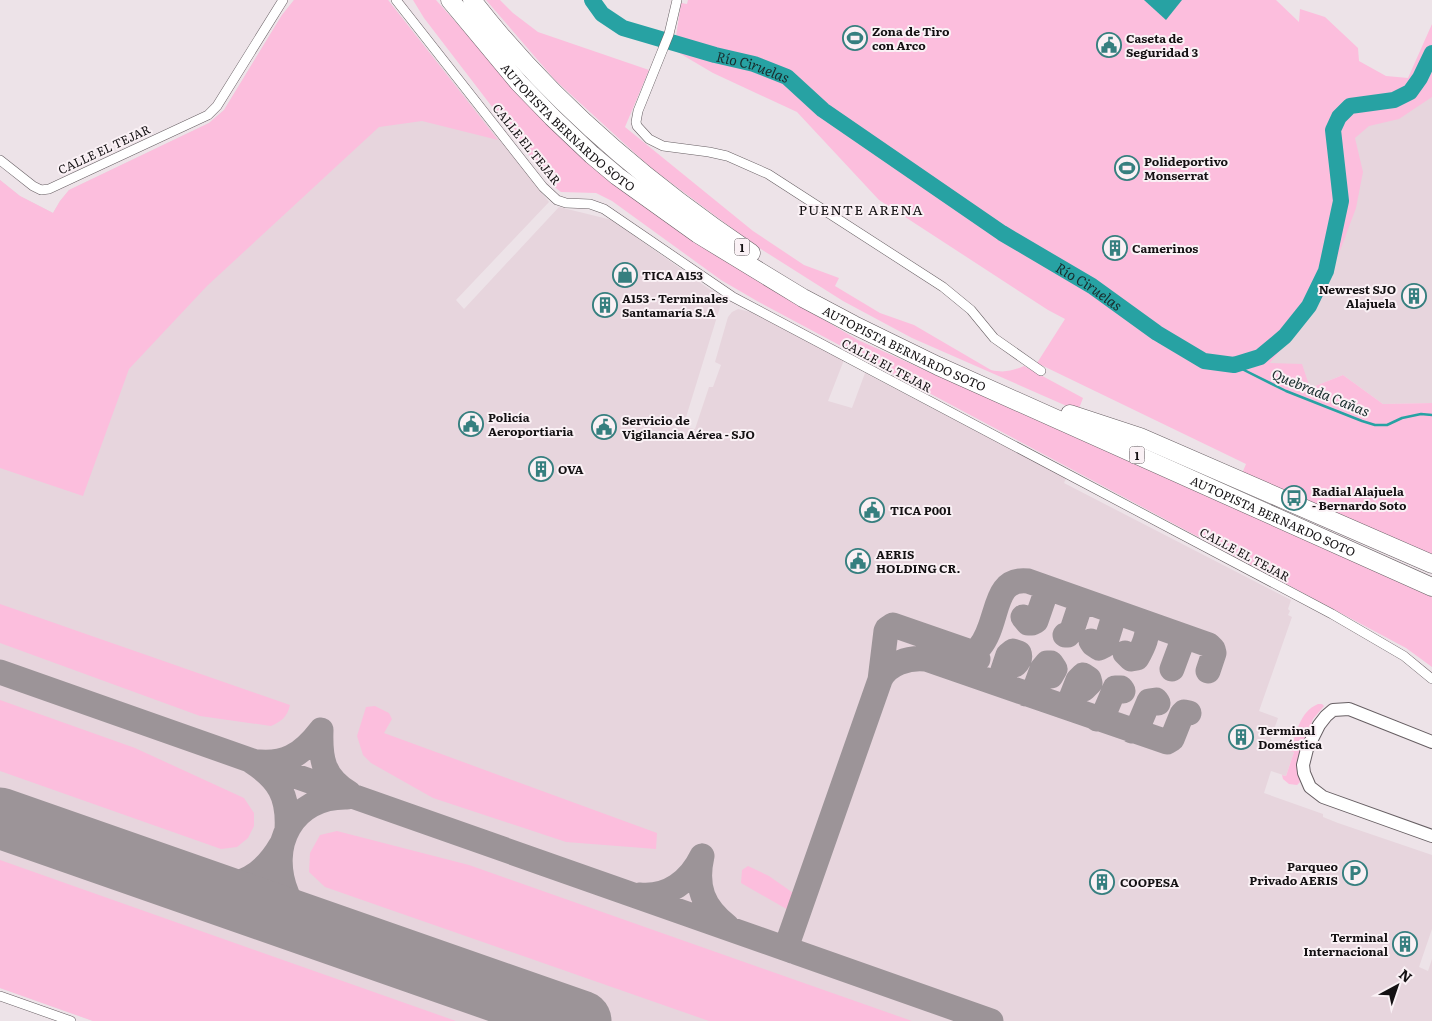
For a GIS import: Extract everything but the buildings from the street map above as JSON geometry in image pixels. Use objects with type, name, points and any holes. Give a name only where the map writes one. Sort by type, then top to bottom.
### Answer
[{"type":"highway","name":"AUTOPISTA BERNARDO SOTO","points":[[450,0],[484,42],[552,117],[617,176],[698,234],[804,298],[938,366],[1296,520],[1432,568]]},
{"type":"highway","name":"AUTOPISTA BERNARDO SOTO","points":[[472,0],[486,19],[550,90],[614,150],[673,198],[796,283],[849,312],[924,348],[1296,520],[1430,590]]},
{"type":"highway","points":[[1070,414],[1140,437],[1432,564]]},
{"type":"street","name":"CALLE EL TEJAR","points":[[0,160],[40,190],[49,189],[208,115],[216,106],[284,0]]},
{"type":"street","name":"CALLE EL TEJAR","points":[[396,0],[543,187],[557,200],[566,203],[590,204],[604,209],[733,297],[1332,614],[1404,656],[1432,679]]},
{"type":"street","points":[[676,0],[669,34],[636,117],[637,126],[649,139],[664,146],[727,156],[768,174],[944,287],[971,310],[994,338],[1041,371]]},
{"type":"street","points":[[1430,739],[1349,709],[1333,710],[1319,725],[1303,765],[1310,787],[1324,797],[1432,836]]},
{"type":"street","points":[[1414,829],[1432,828]]},
{"type":"street","points":[[0,996],[72,1021]]},
{"type":"shaded area","points":[[294,0],[388,0],[549,202],[456,300],[464,309],[559,207],[612,220],[719,296],[720,307],[683,427],[695,429],[709,387],[713,387],[721,365],[715,362],[728,317],[738,309],[759,314],[844,360],[828,401],[852,408],[865,373],[1066,478],[1064,483],[1291,600],[1288,615],[1292,617],[1259,711],[1278,718],[1269,744],[1294,752],[1286,776],[1271,771],[1264,793],[1323,814],[1323,817],[1338,823],[1432,855],[1432,929],[1419,967],[1428,971],[1432,959],[1432,1021],[93,1021],[0,988],[0,180],[20,196],[53,213],[69,190],[209,123],[224,110],[282,15]]},
{"type":"shaded area","points":[[294,0],[388,0],[498,140],[422,121],[379,127],[207,286],[129,369],[83,496],[0,468],[0,180],[20,196],[53,213],[69,190],[209,123],[224,110],[282,15]]},
{"type":"shaded area","points":[[413,0],[436,0],[538,114],[742,271],[858,340],[1432,597],[1432,667],[1406,648],[757,301],[721,280],[612,201],[596,193],[561,192],[552,185],[424,18]]},
{"type":"shaded area","points":[[486,0],[500,0],[513,13],[538,32],[649,70],[625,127],[753,231],[804,265],[839,278],[835,286],[880,313],[914,325],[991,370],[1008,371],[1024,366],[1083,398],[1078,411],[912,338],[843,301],[753,244],[650,167],[555,80]]},
{"type":"shaded area","name":"Polideportivo Monserrat","points":[[688,0],[1276,0],[1299,22],[1300,9],[1325,17],[1358,48],[1359,61],[1386,76],[1408,78],[1432,24],[1432,97],[1399,119],[1369,126],[1355,138],[1363,172],[1356,208],[1322,299],[1270,363],[1302,364],[1310,388],[1343,375],[1383,404],[1432,403],[1432,557],[1241,476],[1246,464],[1037,363],[1065,319],[1048,310],[879,200],[797,112],[713,73],[674,50],[681,3],[687,4]]},
{"type":"shaded area","points":[[1432,86],[1432,403],[1383,404],[1343,375],[1310,388],[1269,364],[1322,299],[1354,132]]},
{"type":"shaded area","points":[[0,604],[290,705],[289,709],[284,718],[271,726],[200,716],[0,643]]},
{"type":"shaded area","points":[[0,700],[135,748],[244,798],[254,813],[254,826],[248,838],[237,847],[221,849],[0,771]]},
{"type":"shaded area","points":[[1318,704],[1324,706],[1313,719],[1304,744],[1298,767],[1300,782],[1297,785],[1289,784],[1283,779],[1282,775],[1286,776],[1294,752],[1290,751],[1297,730],[1307,712]]},
{"type":"shaded area","points":[[375,706],[389,713],[392,719],[384,733],[657,833],[656,849],[566,842],[433,798],[371,763],[363,755],[357,736],[366,707]]},
{"type":"shaded area","points":[[337,831],[469,865],[912,1021],[709,1021],[325,887],[309,872],[310,853],[320,835]]},
{"type":"shaded area","points":[[0,860],[456,1021],[93,1021],[0,988]]},
{"type":"shaded area","points":[[748,866],[769,876],[796,895],[790,911],[741,883],[742,870]]},
{"type":"water","points":[[1144,0],[1182,0],[1166,20]]},
{"type":"waterway","name":"Río Ciruelas","points":[[592,0],[602,14],[623,28],[715,55],[754,64],[787,77],[823,110],[1002,233],[1092,286],[1157,333],[1204,361],[1234,365],[1260,357],[1285,336],[1309,306],[1326,271],[1341,201],[1333,130],[1339,117],[1350,106],[1394,100],[1410,92],[1420,78],[1432,53]]},
{"type":"waterway","name":"Quebrada Cañas","points":[[1234,365],[1286,391],[1375,425],[1387,425],[1402,418],[1421,414],[1432,415]]},
{"type":"taxiway","points":[[939,663],[962,660],[977,650],[987,636],[1003,591],[1013,583],[1028,581],[1209,645],[1214,653],[1208,671]]},
{"type":"taxiway","points":[[1023,617],[1028,623],[1036,621],[1045,595],[1043,587]]},
{"type":"taxiway","points":[[1065,635],[1068,635],[1072,630],[1080,606],[1077,599]]},
{"type":"taxiway","points":[[1091,641],[1099,648],[1105,645],[1114,616],[1110,610]]},
{"type":"taxiway","points":[[1125,653],[1131,659],[1137,658],[1146,636],[1147,627],[1145,623]]},
{"type":"taxiway","points":[[880,680],[886,631],[893,625],[971,652],[978,659]]},
{"type":"taxiway","points":[[1172,669],[1182,642],[1179,635]]},
{"type":"taxiway","points":[[993,682],[1000,679],[1008,655],[1013,651],[1020,655],[1015,665]]},
{"type":"taxiway","points":[[792,951],[788,942],[880,680],[883,674],[893,666],[913,659],[926,659],[1167,742],[1172,739],[1182,714],[1184,712],[1189,713]]},
{"type":"taxiway","points":[[1026,694],[1034,691],[1042,669],[1047,663],[1051,663],[1055,669],[1051,676]]},
{"type":"taxiway","points":[[0,672],[991,1021]]},
{"type":"taxiway","points":[[1062,706],[1069,703],[1078,680],[1083,675],[1089,679],[1090,683],[1084,689]]},
{"type":"taxiway","points":[[1097,719],[1104,714],[1115,688],[1121,688],[1123,691]]},
{"type":"taxiway","points":[[1132,731],[1138,727],[1149,701],[1156,700],[1158,703]]},
{"type":"taxiway","points":[[287,830],[286,807],[280,790],[269,775],[251,761],[273,762],[291,757],[306,747],[321,730],[321,750],[328,774],[340,787],[349,793]]},
{"type":"taxiway","points":[[313,927],[295,908],[287,894],[280,858],[283,842],[289,827],[299,815],[312,805],[328,799],[347,797]]},
{"type":"taxiway","points":[[207,890],[231,885],[250,878],[266,865],[281,845]]},
{"type":"taxiway","points":[[702,856],[700,877],[703,896],[712,911],[727,926]]},
{"type":"taxiway","points":[[639,895],[659,894],[669,891],[691,873],[702,856]]},
{"type":"runway","points":[[0,818],[581,1021]]},
{"type":"place","name":"Zona de Tiro con Arco","points":[[855,38]]},
{"type":"place","name":"Caseta de Seguridad 3","points":[[1109,45]]},
{"type":"place","name":"Polideportivo Monserrat","points":[[1127,168]]},
{"type":"place","name":"Camerinos","points":[[1115,248]]},
{"type":"place","name":"TICA A153","points":[[625,275]]},
{"type":"place","name":"Newrest SJO Alajuela","points":[[1414,296]]},
{"type":"place","name":"A153 - Terminales Santamaría S.A","points":[[605,305]]},
{"type":"place","name":"Policía Aeroportiaria","points":[[471,424]]},
{"type":"place","name":"Servicio de Vigilancia Aérea - SJO","points":[[604,427]]},
{"type":"place","name":"OVA","points":[[541,469]]},
{"type":"place","name":"Radial Alajuela - Bernardo Soto","points":[[1294,498]]},
{"type":"place","name":"TICA P001","points":[[872,510]]},
{"type":"place","name":"AERIS HOLDING CR.","points":[[858,561]]},
{"type":"place","name":"Terminal Doméstica","points":[[1241,737]]},
{"type":"place","name":"Parqueo Privado AERIS","points":[[1355,873]]},
{"type":"place","name":"COOPESA","points":[[1102,882]]},
{"type":"place","name":"Terminal Internacional","points":[[1405,944]]},
{"type":"district","name":"PUENTE ARENA","points":[[861,209]]}]
